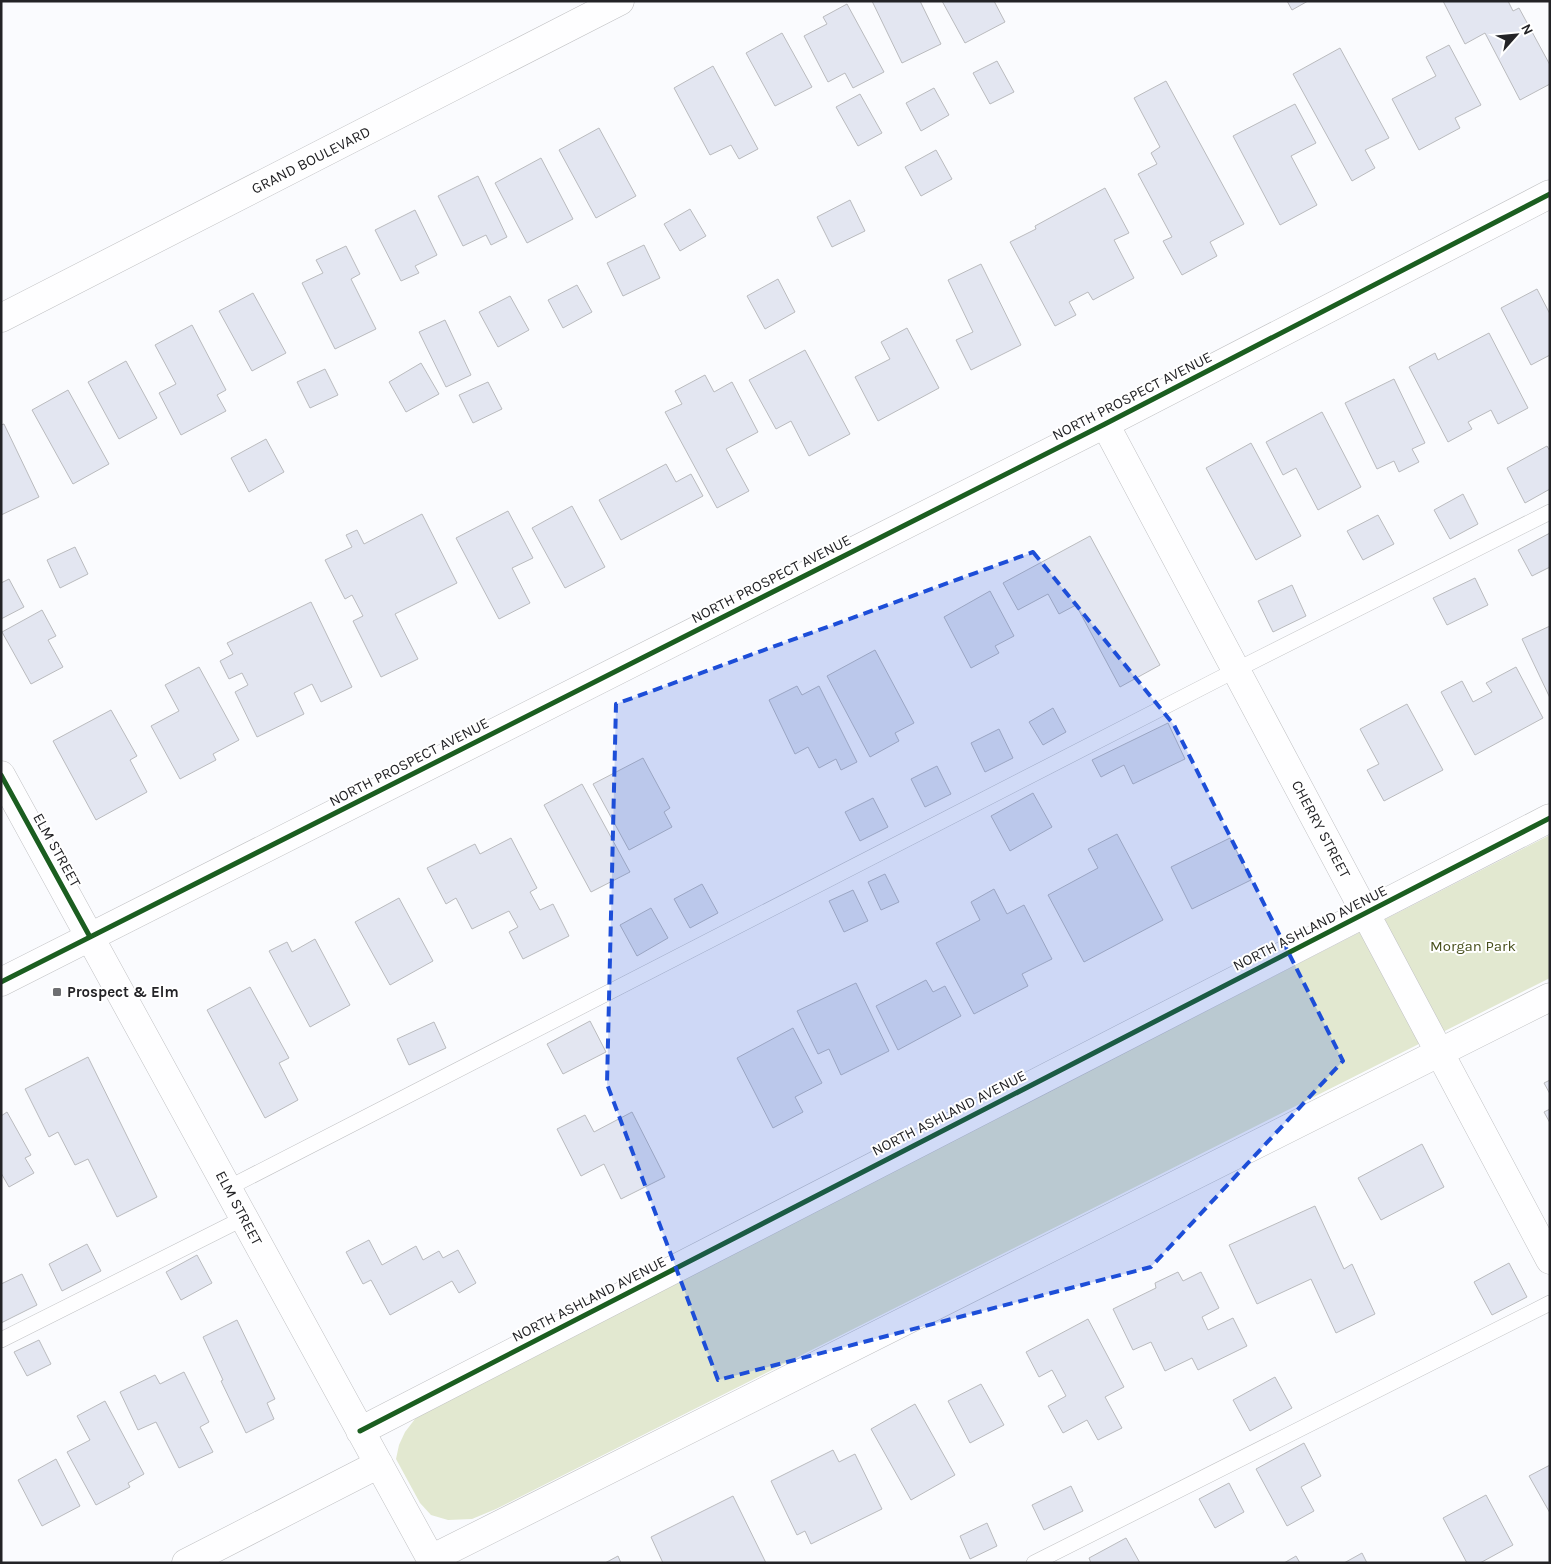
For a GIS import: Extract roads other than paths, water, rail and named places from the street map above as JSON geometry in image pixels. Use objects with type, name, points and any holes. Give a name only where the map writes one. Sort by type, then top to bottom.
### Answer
[{"type":"street","name":"GRAND BOULEVARD","points":[[1,318],[620,1]]},
{"type":"street","name":"NORTH PROSPECT AVENUE","points":[[1,982],[1105,424],[1550,194]]},
{"type":"street","name":"CHERRY STREET","points":[[1105,424],[1550,1260]]},
{"type":"street","name":"ELM STREET","points":[[1,775],[432,1561]]},
{"type":"street","name":"NORTH ASHLAND AVENUE","points":[[360,1430],[1550,818]]},
{"type":"street","points":[[432,1561],[1550,996]]},
{"type":"street","points":[[186,1563],[379,1464]]},
{"type":"lane","points":[[228,1188],[1236,670],[1550,512]]},
{"type":"lane","points":[[1,1340],[244,1218]]},
{"type":"lane","points":[[1034,1563],[1550,1303]]},
{"type":"place","name":"Prospect & Elm","points":[[57,992]]},
{"type":"park label","name":"Morgan Park","points":[[1473,946]]}]
